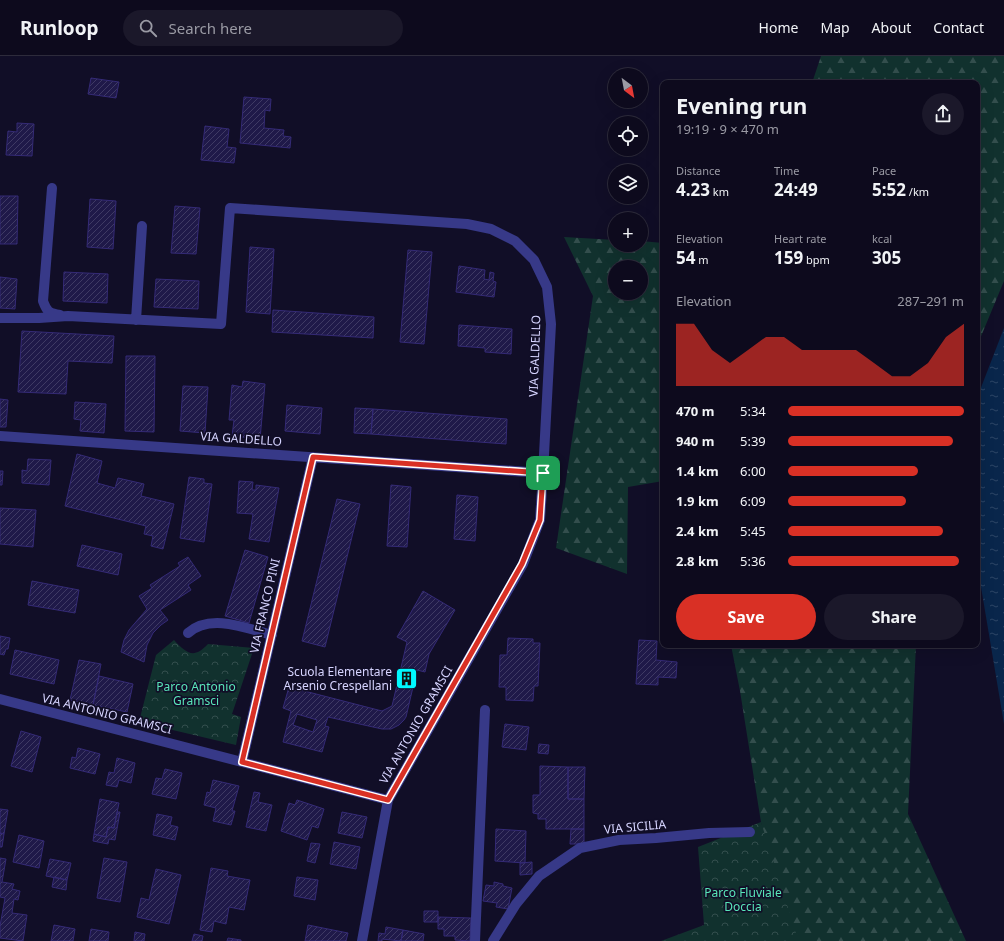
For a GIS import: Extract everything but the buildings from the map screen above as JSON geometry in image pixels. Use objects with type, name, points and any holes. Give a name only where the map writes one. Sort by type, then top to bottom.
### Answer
[{"type":"street","name":"VIA GALDELLO","points":[[0,436],[543,473],[551,324],[547,287],[534,260],[515,241],[491,229],[467,224],[230,208],[220,324],[68,316],[50,313],[45,308],[43,301],[52,188]]},
{"type":"street","points":[[136,320],[142,226]]},
{"type":"street","name":"VIA GALDELLO","points":[[0,318],[68,316]]},
{"type":"street","name":"VIA FRANCO PINI","points":[[242,762],[313,457]]},
{"type":"street","name":"VIA ANTONIO GRAMSCI","points":[[0,699],[388,800],[522,564],[540,520],[543,473]]},
{"type":"street","points":[[188,633],[194,628],[204,624],[220,623],[239,626],[272,635]]},
{"type":"street","points":[[475,941],[485,710]]},
{"type":"street","points":[[362,941],[388,800]]},
{"type":"street","name":"VIA SICILIA","points":[[493,941],[516,904],[539,876],[580,848],[619,840],[656,838],[709,832],[750,832]]},
{"type":"green space","points":[[821,56],[1004,56],[1004,281],[980,339],[980,80],[813,80]]},
{"type":"green space","points":[[564,237],[608,240],[608,252],[648,252],[648,242],[660,243],[660,482],[628,487],[627,574],[556,548],[593,296]]},
{"type":"green space","name":"Parco Antonio Gramsci","points":[[174,640],[183,649],[191,653],[199,652],[208,644],[254,648],[232,714],[241,717],[236,745],[139,722],[156,655]]},
{"type":"green space","points":[[732,648],[916,648],[908,814],[966,941],[780,941],[740,691]]},
{"type":"green space","name":"Parco Fluviale Doccia","points":[[761,822],[796,933],[801,941],[661,941],[704,925],[698,847]]},
{"type":"water","points":[[1004,328],[1004,724],[980,581],[980,390]]},
{"type":"place","name":"Scuola Elementare Arsenio Crespellani","points":[[407,679]]},
{"type":"route","points":[[313,457],[543,473],[540,520],[522,564],[388,800],[242,762],[313,457]]}]
